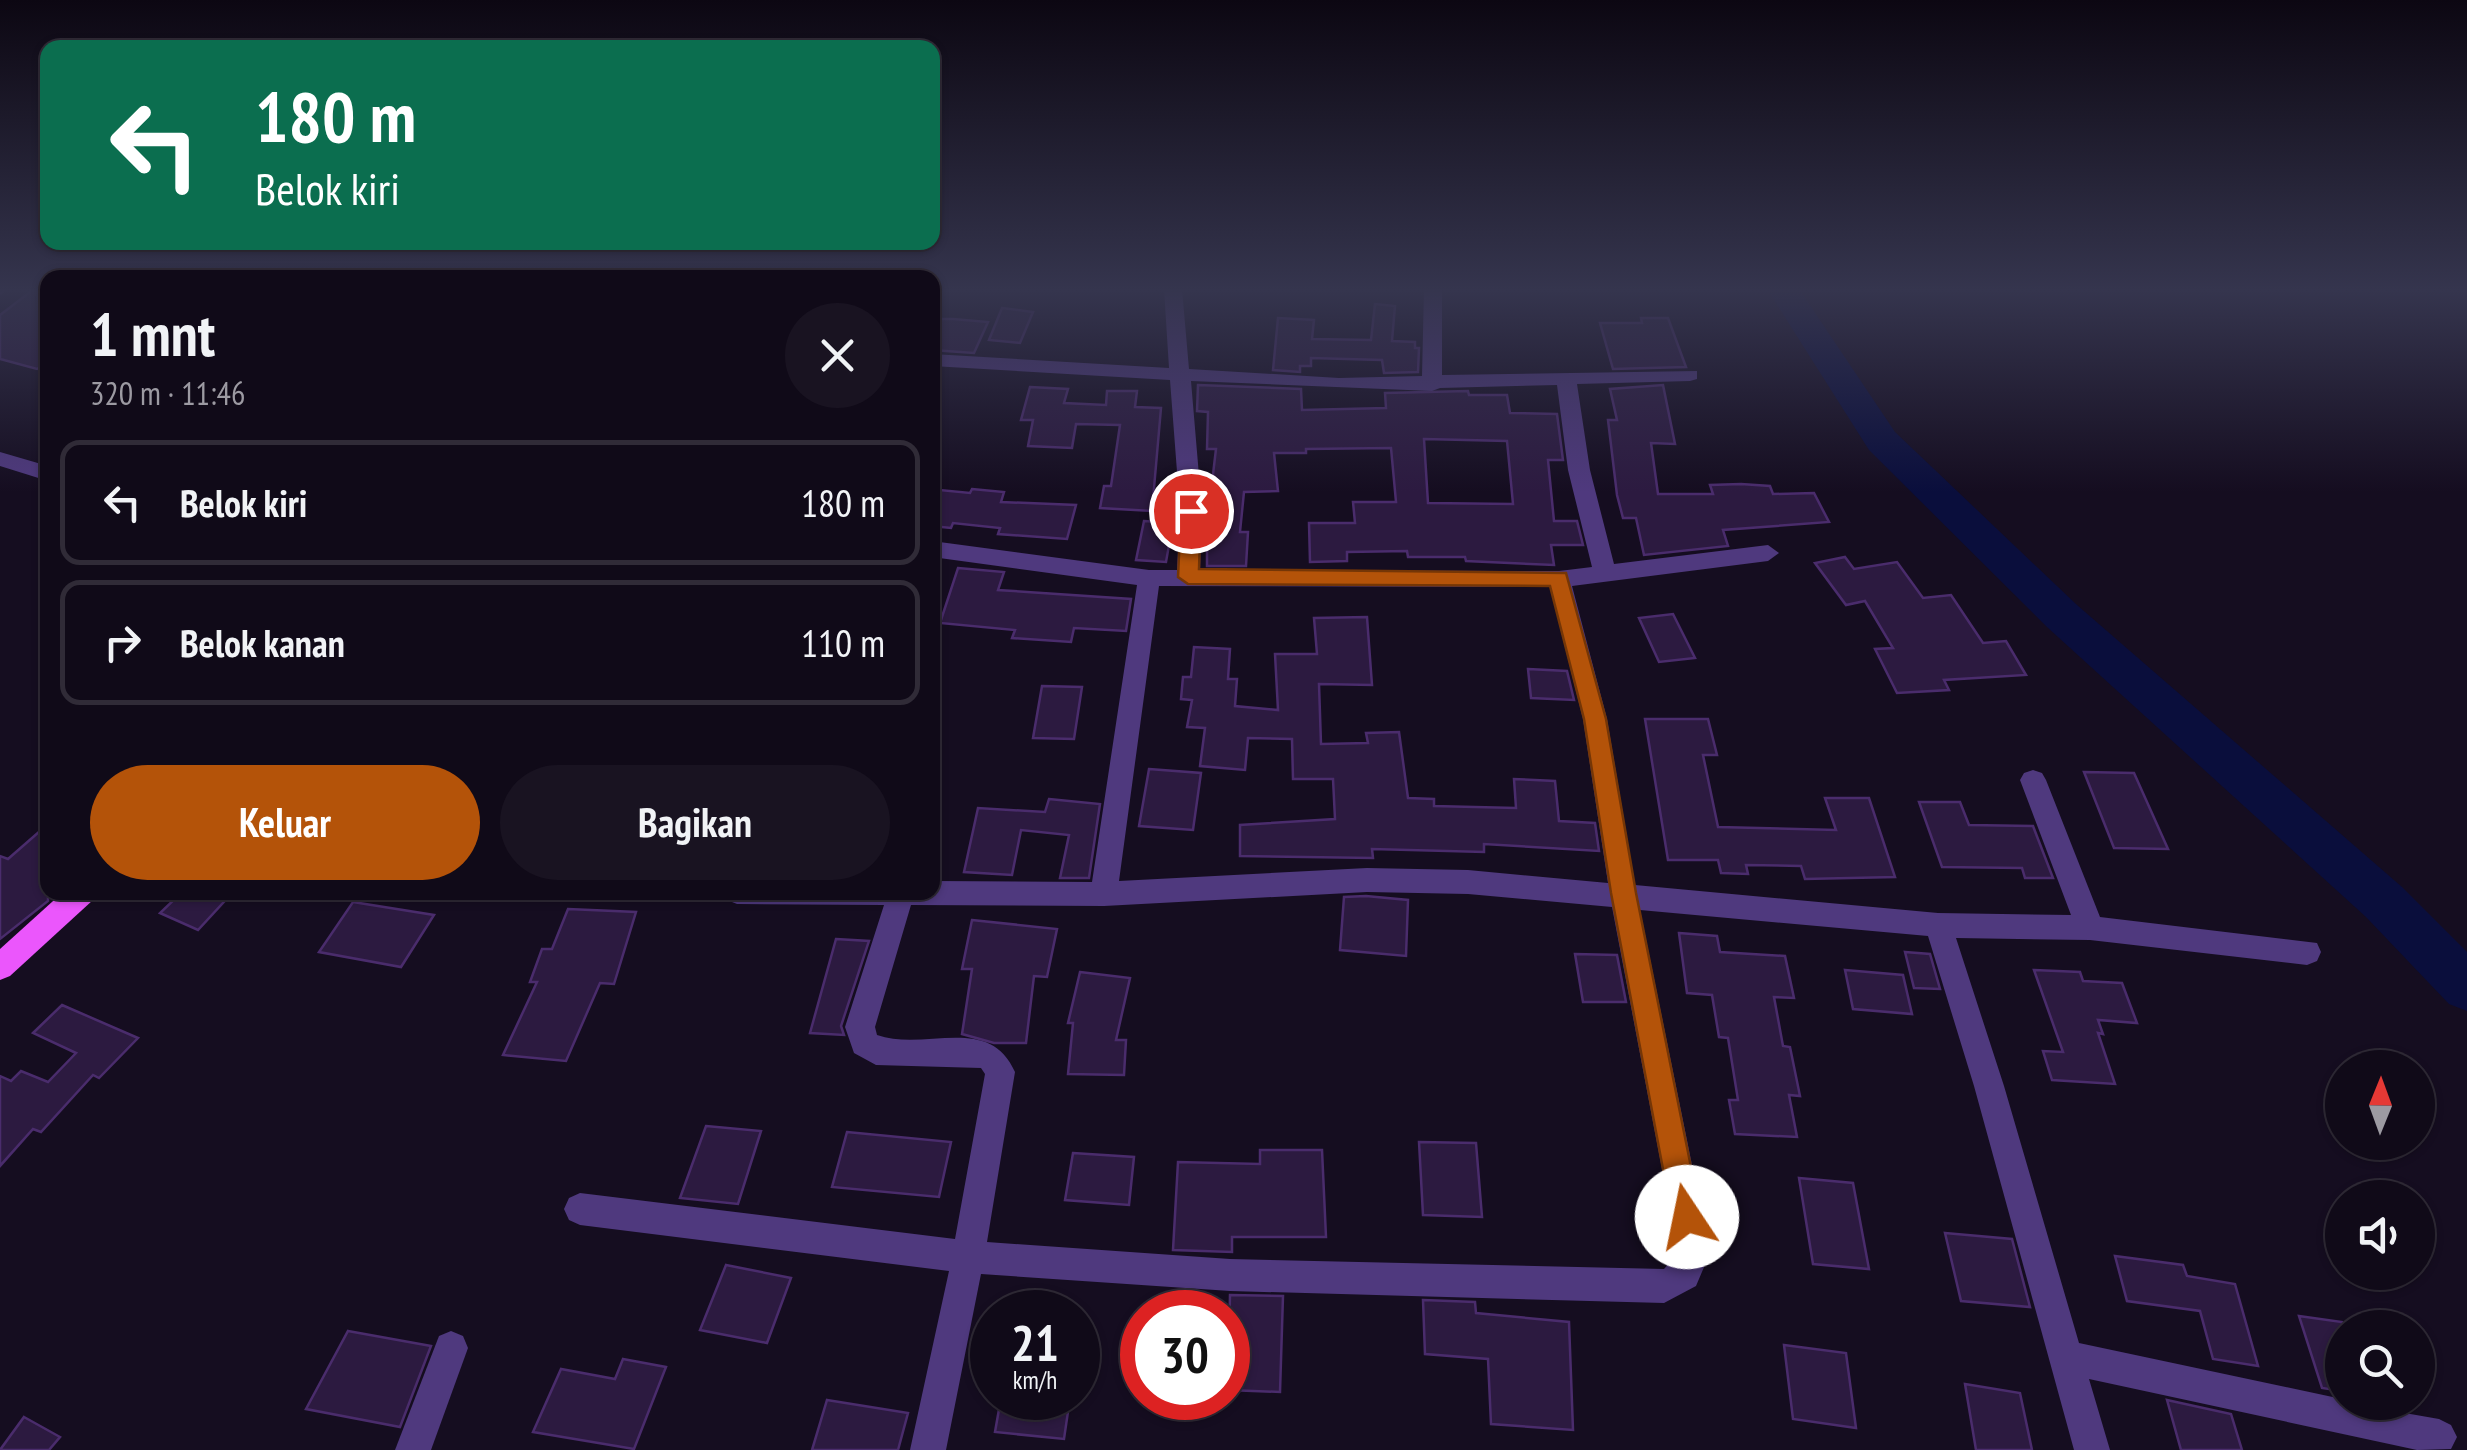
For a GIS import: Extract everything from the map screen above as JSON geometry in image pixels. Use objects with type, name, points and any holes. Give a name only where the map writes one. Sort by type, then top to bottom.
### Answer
[{"type":"main road","points":[[0,967],[74,900]]},
{"type":"street","points":[[1177,357],[1191,511],[1188,577]]},
{"type":"street","points":[[1432,357],[1432,385]]},
{"type":"street","points":[[940,360],[1432,385],[1690,375]]},
{"type":"street","points":[[1566,380],[1579,470],[1606,575]]},
{"type":"street","points":[[0,458],[40,471]]},
{"type":"street","points":[[940,550],[1149,578],[1559,578],[1768,553]]},
{"type":"street","points":[[1104,894],[1149,578]]},
{"type":"street","points":[[580,1209],[968,1258],[1230,1275],[1664,1286],[1678,1282],[1690,1270],[1694,1253],[1623,893],[1595,719],[1559,578]]},
{"type":"street","points":[[2033,780],[2090,928]]},
{"type":"street","points":[[940,893],[1104,894],[1368,880],[1468,882],[1938,924],[2090,928],[2307,952]]},
{"type":"street","points":[[899,900],[860,1027],[864,1043],[876,1052],[984,1054],[992,1058],[1000,1072],[968,1258],[928,1450]]},
{"type":"street","points":[[1938,924],[2092,1450]]},
{"type":"street","points":[[413,1450],[451,1348]]},
{"type":"street","points":[[2066,1357],[2439,1436]]},
{"type":"building","points":[[40,357],[40,367],[37,369],[0,359]]},
{"type":"building","points":[[1274,357],[1419,357],[1418,372],[1384,373],[1382,360],[1311,358],[1311,366],[1300,366],[1300,372],[1273,370]]},
{"type":"building","points":[[1610,357],[1682,357],[1686,367],[1613,369]]},
{"type":"building","points":[[1198,385],[1301,389],[1302,410],[1386,408],[1385,393],[1468,391],[1469,395],[1507,395],[1510,413],[1557,414],[1563,460],[1548,460],[1554,521],[1577,521],[1583,545],[1551,545],[1554,565],[1466,561],[1465,557],[1408,557],[1407,551],[1347,552],[1347,561],[1310,562],[1309,523],[1355,523],[1353,502],[1396,502],[1391,448],[1306,449],[1306,453],[1274,453],[1278,491],[1244,492],[1240,532],[1248,532],[1246,566],[1207,566],[1207,525],[1216,449],[1207,449],[1208,412],[1197,411]],"holes":[[[1424,439],[1507,441],[1513,504],[1428,503]]]},
{"type":"building","points":[[1663,385],[1675,444],[1651,443],[1658,494],[1713,494],[1710,485],[1741,484],[1770,486],[1773,494],[1814,493],[1829,522],[1723,530],[1728,546],[1644,555],[1636,518],[1623,518],[1617,495],[1608,420],[1617,420],[1610,389]]},
{"type":"building","points":[[1030,387],[1068,389],[1064,403],[1106,405],[1107,391],[1137,391],[1135,407],[1161,408],[1152,511],[1100,508],[1104,486],[1111,486],[1120,425],[1076,424],[1072,448],[1028,446],[1033,420],[1021,420]]},
{"type":"building","points":[[972,489],[1004,492],[1001,502],[1076,505],[1067,539],[998,534],[1000,528],[953,523],[951,528],[940,527],[940,490],[970,493]]},
{"type":"building","points":[[1144,521],[1173,523],[1166,562],[1136,560]]},
{"type":"building","points":[[1845,557],[1854,569],[1897,562],[1923,598],[1951,595],[1983,643],[2006,641],[2026,675],[1944,680],[1949,690],[1897,693],[1875,649],[1893,648],[1865,601],[1846,605],[1815,563]]},
{"type":"building","points":[[958,568],[1004,572],[998,590],[1131,599],[1126,631],[1074,628],[1071,642],[1012,638],[1015,630],[940,623]]},
{"type":"building","points":[[1673,614],[1695,658],[1659,662],[1639,618]]},
{"type":"building","points":[[1367,617],[1372,685],[1319,684],[1321,744],[1368,743],[1366,733],[1399,732],[1408,798],[1434,799],[1434,806],[1516,808],[1514,779],[1555,781],[1559,821],[1595,823],[1599,851],[1484,844],[1484,852],[1372,849],[1373,858],[1240,856],[1240,825],[1335,819],[1333,779],[1293,779],[1292,739],[1248,738],[1245,770],[1200,766],[1205,728],[1187,727],[1192,700],[1181,699],[1183,677],[1191,677],[1194,647],[1230,649],[1228,679],[1237,679],[1235,706],[1278,710],[1275,654],[1317,654],[1314,618]]},
{"type":"building","points":[[1528,669],[1567,671],[1574,700],[1531,698]]},
{"type":"building","points":[[1042,686],[1082,687],[1074,739],[1033,738]]},
{"type":"building","points":[[1645,719],[1708,719],[1717,755],[1703,755],[1718,827],[1836,830],[1825,798],[1869,798],[1895,877],[1805,879],[1801,866],[1746,865],[1748,874],[1721,873],[1718,860],[1668,860]]},
{"type":"building","points":[[1149,769],[1201,773],[1193,830],[1139,826]]},
{"type":"building","points":[[2084,772],[2134,773],[2168,849],[2114,848]]},
{"type":"building","points":[[1049,799],[1100,804],[1089,878],[1060,878],[1069,835],[1021,830],[1012,875],[964,872],[978,808],[1045,812]]},
{"type":"building","points":[[1919,802],[1960,802],[1969,825],[2033,826],[2053,878],[2025,878],[2022,868],[1942,867]]},
{"type":"building","points":[[40,831],[40,900],[48,901],[0,939],[0,856],[8,859]]},
{"type":"building","points":[[1344,897],[1408,900],[1406,956],[1340,950]]},
{"type":"building","points":[[174,900],[226,900],[198,930],[160,913]]},
{"type":"building","points":[[353,902],[434,915],[401,967],[319,952]]},
{"type":"building","points":[[568,909],[636,912],[614,984],[600,983],[566,1061],[503,1055],[537,982],[530,982],[542,949],[552,949]]},
{"type":"building","points":[[972,920],[1057,929],[1047,977],[1034,976],[1026,1043],[994,1043],[962,1034],[972,969],[962,969]]},
{"type":"building","points":[[1679,933],[1717,936],[1720,952],[1785,956],[1794,998],[1774,997],[1783,1046],[1790,1047],[1800,1096],[1789,1095],[1797,1137],[1735,1134],[1729,1100],[1738,1100],[1728,1038],[1719,1037],[1712,995],[1687,993]]},
{"type":"building","points":[[836,939],[869,941],[841,1026],[844,1035],[810,1033]]},
{"type":"building","points":[[1905,952],[1930,954],[1940,989],[1914,988]]},
{"type":"building","points":[[1575,954],[1617,955],[1626,1002],[1583,1002]]},
{"type":"building","points":[[1845,970],[1903,975],[1912,1014],[1853,1009]]},
{"type":"building","points":[[2034,970],[2080,972],[2083,981],[2122,983],[2137,1023],[2098,1020],[2103,1034],[2098,1033],[2115,1084],[2052,1080],[2043,1051],[2063,1052]]},
{"type":"building","points":[[1080,972],[1130,978],[1116,1040],[1126,1040],[1124,1075],[1068,1074],[1073,1023],[1068,1023]]},
{"type":"building","points":[[62,1005],[138,1038],[99,1078],[93,1075],[41,1132],[33,1129],[0,1166],[0,1076],[11,1081],[21,1071],[48,1082],[76,1053],[33,1033]]},
{"type":"building","points":[[706,1126],[761,1131],[738,1204],[680,1198]]},
{"type":"building","points":[[847,1132],[951,1142],[939,1197],[832,1187]]},
{"type":"building","points":[[1419,1142],[1476,1143],[1482,1217],[1423,1215]]},
{"type":"building","points":[[1260,1150],[1322,1150],[1326,1237],[1232,1237],[1232,1252],[1173,1250],[1178,1162],[1260,1164]]},
{"type":"building","points":[[1073,1153],[1134,1157],[1129,1205],[1065,1200]]},
{"type":"building","points":[[1799,1178],[1853,1183],[1869,1269],[1813,1264]]},
{"type":"building","points":[[1945,1233],[2012,1239],[2030,1307],[1961,1301]]},
{"type":"building","points":[[2115,1256],[2183,1265],[2187,1276],[2235,1284],[2258,1366],[2213,1359],[2200,1311],[2127,1301]]},
{"type":"building","points":[[726,1265],[791,1278],[767,1343],[700,1330]]},
{"type":"building","points":[[1250,1295],[1283,1296],[1280,1392],[1250,1391]]},
{"type":"building","points":[[1423,1300],[1475,1302],[1476,1313],[1569,1322],[1573,1430],[1491,1424],[1488,1359],[1425,1354]]},
{"type":"building","points":[[2299,1316],[2325,1320],[2325,1388]]},
{"type":"building","points":[[348,1331],[431,1346],[400,1427],[306,1409]]},
{"type":"building","points":[[1784,1345],[1846,1353],[1856,1428],[1793,1419]]},
{"type":"building","points":[[623,1359],[666,1367],[634,1449],[533,1432],[561,1369],[615,1379]]},
{"type":"building","points":[[1965,1384],[2020,1393],[2032,1450],[1976,1450]]},
{"type":"building","points":[[827,1400],[908,1413],[898,1450],[812,1450]]},
{"type":"building","points":[[2167,1400],[2231,1414],[2242,1450],[2181,1450]]},
{"type":"building","points":[[24,1417],[60,1437],[49,1450],[0,1450]]},
{"type":"building","points":[[997,1420],[1067,1420],[1064,1439],[995,1432]]},
{"type":"waterway","points":[[1827,357],[1882,441],[2062,616],[2384,902],[2467,987]]},
{"type":"route","points":[[1191,511],[1188,577],[1559,578],[1595,719],[1623,893],[1687,1217]]}]
